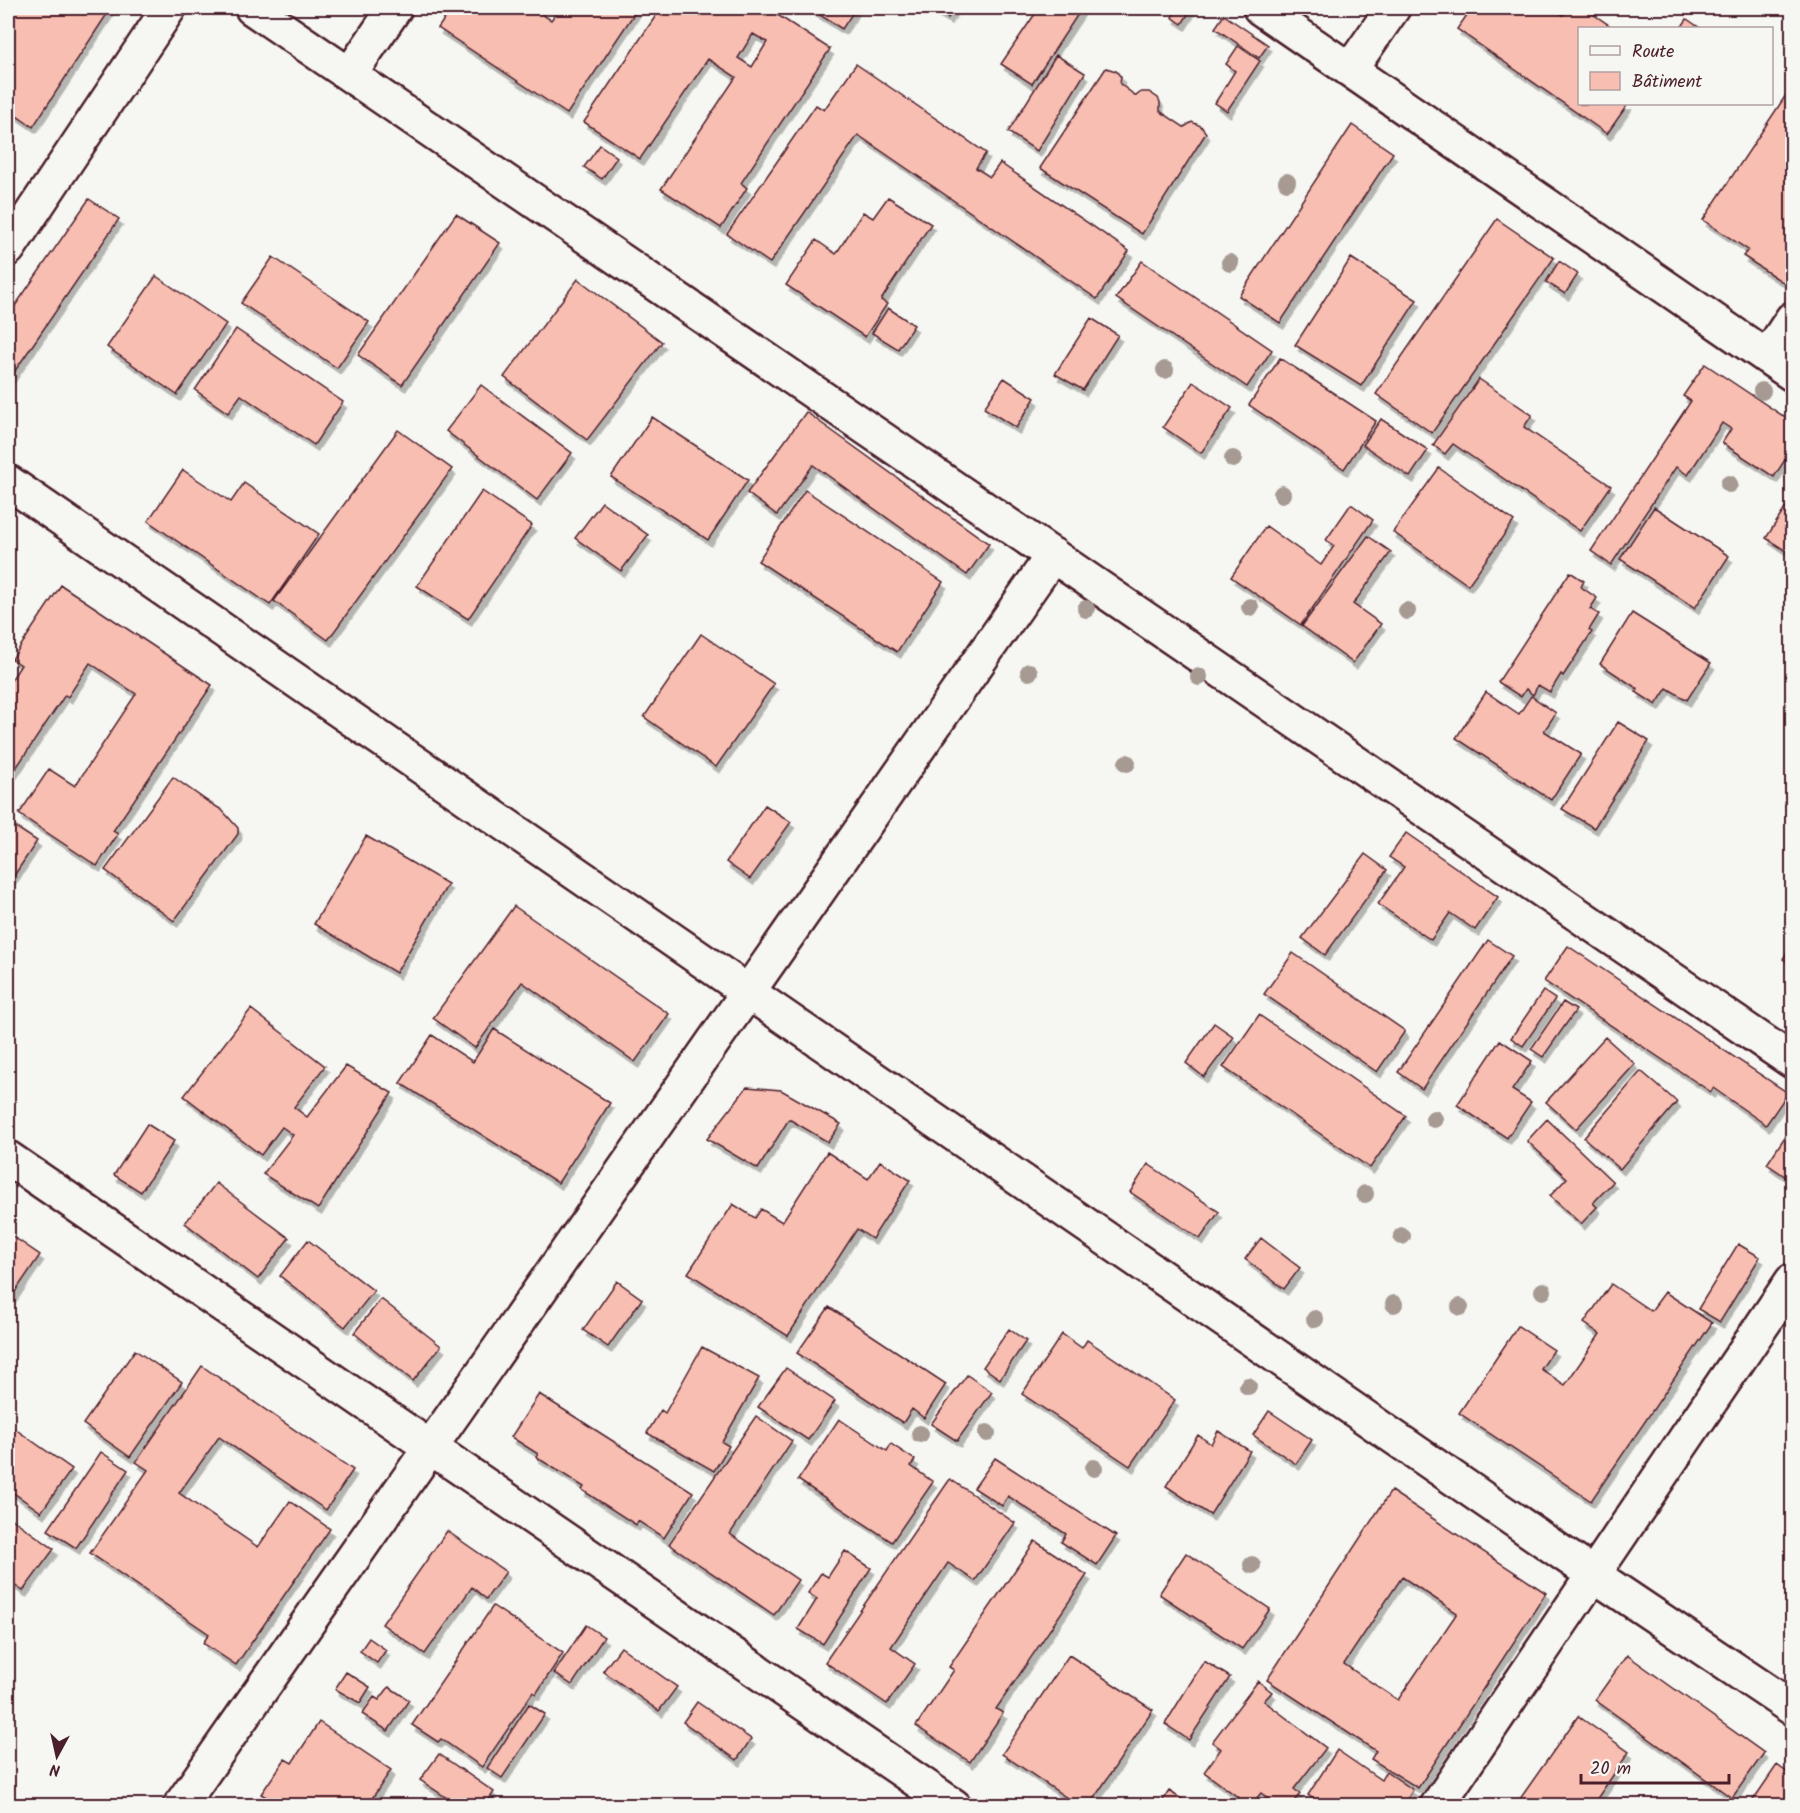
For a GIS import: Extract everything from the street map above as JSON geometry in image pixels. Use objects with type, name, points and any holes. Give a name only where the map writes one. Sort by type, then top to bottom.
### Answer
[{"type":"street","points":[[8,249],[169,8]]},
{"type":"street","points":[[252,8],[1792,1061]]},
{"type":"street","points":[[350,74],[395,8]]},
{"type":"street","points":[[1260,8],[1780,365],[1792,320]]},
{"type":"street","points":[[1350,70],[1393,8]]},
{"type":"street","points":[[8,482],[1594,1575],[1792,1708]]},
{"type":"street","points":[[180,1806],[1053,555]]},
{"type":"street","points":[[8,1158],[954,1806]]},
{"type":"street","points":[[1437,1806],[1792,1281]]},
{"type":"building","points":[[8,8],[111,8],[33,127],[8,110]]},
{"type":"building","points":[[452,8],[532,8],[551,20],[560,8],[638,8],[567,114],[438,28]]},
{"type":"building","points":[[661,8],[767,8],[830,49],[741,183],[747,188],[721,228],[661,189],[736,77],[708,59],[640,159],[584,122]],"holes":[[[753,34],[767,42],[752,67],[738,58]]]},
{"type":"building","points":[[809,8],[856,8],[842,29]]},
{"type":"building","points":[[931,8],[955,8],[948,18]]},
{"type":"building","points":[[1039,8],[1082,8],[1032,84],[1001,64]]},
{"type":"building","points":[[1178,8],[1192,8],[1182,24],[1172,17]]},
{"type":"building","points":[[1472,8],[1552,8],[1563,15],[1568,8],[1584,8],[1609,25],[1608,27],[1578,27],[1578,105],[1627,105],[1607,134],[1457,29]]},
{"type":"building","points":[[1224,15],[1268,45],[1259,58],[1215,28]]},
{"type":"building","points":[[1687,19],[1699,27],[1682,27]]},
{"type":"building","points":[[1238,46],[1260,61],[1227,111],[1215,103],[1235,71],[1226,64]]},
{"type":"building","points":[[1056,55],[1085,73],[1037,151],[1008,132]]},
{"type":"building","points":[[856,64],[986,153],[976,168],[990,177],[1000,163],[1129,251],[1097,299],[858,135],[770,263],[727,234],[816,105],[824,110]]},
{"type":"building","points":[[1106,68],[1116,71],[1121,77],[1120,84],[1136,96],[1141,92],[1149,92],[1158,98],[1160,111],[1184,127],[1192,122],[1201,126],[1206,133],[1142,234],[1040,168]]},
{"type":"building","points":[[1792,86],[1792,276],[1787,285],[1743,256],[1748,250],[1703,220]]},
{"type":"building","points":[[1352,125],[1393,153],[1280,323],[1239,296]]},
{"type":"building","points":[[600,145],[617,157],[602,179],[584,167]]},
{"type":"building","points":[[888,197],[931,224],[881,300],[887,304],[865,337],[786,285],[816,240],[836,254],[863,212],[873,218]]},
{"type":"building","points":[[89,199],[119,219],[8,381],[8,316]]},
{"type":"building","points":[[456,214],[500,243],[402,385],[358,355]]},
{"type":"building","points":[[1497,219],[1554,258],[1432,433],[1376,394]]},
{"type":"building","points":[[273,257],[369,322],[337,368],[241,303]]},
{"type":"building","points":[[1351,258],[1417,300],[1361,386],[1295,345]]},
{"type":"building","points":[[1142,261],[1272,350],[1247,387],[1116,298]]},
{"type":"building","points":[[1559,261],[1578,274],[1565,294],[1546,282]]},
{"type":"building","points":[[156,276],[226,324],[177,395],[107,347]]},
{"type":"building","points":[[578,279],[662,342],[587,440],[504,377]]},
{"type":"building","points":[[888,308],[914,325],[898,349],[872,333]]},
{"type":"building","points":[[1091,318],[1118,335],[1083,390],[1055,374]]},
{"type":"building","points":[[236,329],[343,402],[314,445],[241,395],[228,413],[195,390]]},
{"type":"building","points":[[1280,358],[1376,421],[1344,469],[1249,405]]},
{"type":"building","points":[[1705,364],[1792,422],[1792,458],[1788,455],[1774,477],[1722,443],[1731,429],[1722,423],[1688,475],[1676,467],[1611,565],[1591,551],[1691,401],[1683,396]]},
{"type":"building","points":[[1004,378],[1035,398],[1016,428],[984,408]]},
{"type":"building","points":[[1479,379],[1532,415],[1524,427],[1611,486],[1580,531],[1453,444],[1445,454],[1433,445]]},
{"type":"building","points":[[1193,382],[1232,408],[1201,453],[1163,427]]},
{"type":"building","points":[[481,385],[572,453],[537,500],[446,431]]},
{"type":"building","points":[[806,412],[989,544],[967,575],[813,465],[777,515],[747,493]]},
{"type":"building","points":[[652,417],[748,480],[708,540],[611,477]]},
{"type":"building","points":[[1381,419],[1428,450],[1410,477],[1363,445]]},
{"type":"building","points":[[398,430],[452,469],[328,640],[274,601]]},
{"type":"building","points":[[1439,468],[1514,521],[1468,585],[1393,532]]},
{"type":"building","points":[[183,470],[231,502],[244,483],[319,534],[270,605],[148,521]]},
{"type":"building","points":[[805,490],[943,582],[897,652],[758,561]]},
{"type":"building","points":[[482,491],[532,525],[468,619],[417,586]]},
{"type":"building","points":[[1792,498],[1792,549],[1789,553],[1766,538]]},
{"type":"building","points":[[602,502],[648,535],[621,571],[575,538]]},
{"type":"building","points":[[1351,504],[1373,520],[1301,625],[1231,577],[1266,526],[1321,565],[1334,546],[1326,540]]},
{"type":"building","points":[[1654,507],[1729,556],[1695,608],[1620,559]]},
{"type":"building","points":[[1368,536],[1391,552],[1353,604],[1381,624],[1353,663],[1302,626]]},
{"type":"building","points":[[1570,572],[1584,581],[1581,587],[1597,598],[1590,609],[1599,614],[1589,630],[1592,632],[1550,692],[1538,685],[1533,695],[1526,689],[1521,697],[1498,682]]},
{"type":"building","points":[[61,585],[212,685],[113,831],[118,834],[97,866],[19,814],[49,769],[75,786],[136,694],[90,663],[68,697],[65,695],[8,780],[8,685],[21,665],[12,659]]},
{"type":"building","points":[[1632,613],[1711,663],[1687,700],[1667,688],[1656,705],[1636,692],[1638,689],[1600,664]]},
{"type":"building","points":[[701,634],[774,684],[716,767],[644,717]]},
{"type":"building","points":[[1486,692],[1519,714],[1531,696],[1556,713],[1544,731],[1581,754],[1551,800],[1456,738]]},
{"type":"building","points":[[1618,722],[1649,741],[1594,828],[1562,809]]},
{"type":"building","points":[[173,777],[222,810],[238,828],[238,834],[174,921],[105,870]]},
{"type":"building","points":[[765,805],[791,822],[750,879],[726,862]]},
{"type":"building","points":[[8,822],[37,841],[8,885]]},
{"type":"building","points":[[1406,833],[1498,897],[1475,930],[1450,913],[1431,940],[1378,904],[1404,867],[1389,857]]},
{"type":"building","points":[[366,836],[448,884],[396,973],[314,924]]},
{"type":"building","points":[[1365,854],[1387,870],[1325,955],[1302,938]]},
{"type":"building","points":[[514,906],[669,1014],[635,1062],[522,982],[475,1048],[433,1018]]},
{"type":"building","points":[[1488,940],[1512,956],[1422,1089],[1398,1072]]},
{"type":"building","points":[[1792,944],[1792,965],[1783,959]]},
{"type":"building","points":[[1568,946],[1788,1093],[1766,1125],[1713,1088],[1711,1092],[1544,981]]},
{"type":"building","points":[[1293,953],[1405,1031],[1377,1072],[1264,994]]},
{"type":"building","points":[[1543,991],[1555,999],[1523,1046],[1511,1038]]},
{"type":"building","points":[[1563,1002],[1576,1010],[1543,1057],[1531,1049]]},
{"type":"building","points":[[251,1009],[325,1066],[294,1107],[307,1117],[346,1066],[392,1093],[318,1209],[263,1174],[293,1135],[282,1127],[261,1155],[184,1096]]},
{"type":"building","points":[[1259,1015],[1406,1116],[1370,1168],[1223,1067]]},
{"type":"building","points":[[1214,1023],[1234,1037],[1204,1077],[1186,1063]]},
{"type":"building","points":[[494,1029],[610,1103],[558,1183],[400,1083],[432,1035],[473,1062]]},
{"type":"building","points":[[1605,1037],[1635,1064],[1576,1129],[1546,1102]]},
{"type":"building","points":[[1500,1040],[1532,1061],[1512,1090],[1531,1102],[1507,1138],[1457,1105]]},
{"type":"building","points":[[1641,1071],[1677,1102],[1620,1169],[1584,1138]]},
{"type":"building","points":[[747,1087],[781,1090],[841,1124],[828,1142],[789,1119],[758,1169],[707,1139]]},
{"type":"building","points":[[1547,1119],[1613,1182],[1593,1203],[1597,1207],[1581,1224],[1550,1196],[1567,1178],[1527,1141]]},
{"type":"building","points":[[147,1124],[174,1141],[141,1192],[114,1175]]},
{"type":"building","points":[[1792,1126],[1792,1181],[1767,1164]]},
{"type":"building","points":[[827,1152],[868,1179],[880,1161],[910,1180],[872,1239],[857,1229],[788,1336],[688,1273],[733,1204],[755,1218],[761,1209],[782,1222]]},
{"type":"building","points":[[1148,1164],[1219,1212],[1200,1239],[1130,1192]]},
{"type":"building","points":[[216,1183],[289,1238],[258,1279],[185,1223]]},
{"type":"building","points":[[8,1233],[40,1255],[8,1302]]},
{"type":"building","points":[[1261,1238],[1300,1268],[1284,1289],[1245,1259]]},
{"type":"building","points":[[308,1240],[374,1291],[345,1327],[280,1276]]},
{"type":"building","points":[[1738,1244],[1760,1257],[1720,1322],[1698,1309]]},
{"type":"building","points":[[617,1281],[642,1299],[608,1347],[583,1330]]},
{"type":"building","points":[[1611,1284],[1651,1311],[1665,1292],[1712,1323],[1591,1501],[1459,1413],[1518,1326],[1554,1350],[1541,1369],[1565,1385],[1600,1334],[1584,1323]]},
{"type":"building","points":[[381,1299],[441,1346],[413,1381],[354,1333]]},
{"type":"building","points":[[829,1307],[946,1384],[924,1418],[912,1409],[903,1423],[797,1353]]},
{"type":"building","points":[[1009,1329],[1026,1341],[1000,1379],[983,1367]]},
{"type":"building","points":[[1062,1334],[1082,1348],[1087,1340],[1175,1400],[1130,1466],[1022,1394]]},
{"type":"building","points":[[702,1347],[759,1378],[722,1442],[729,1446],[714,1471],[647,1433],[661,1410],[665,1413]]},
{"type":"building","points":[[135,1350],[182,1382],[130,1457],[83,1424]]},
{"type":"building","points":[[202,1366],[353,1470],[326,1510],[219,1437],[179,1493],[258,1547],[290,1501],[330,1529],[236,1665],[203,1643],[209,1634],[90,1553],[148,1470],[136,1462]]},
{"type":"building","points":[[786,1368],[835,1401],[808,1440],[758,1407]]},
{"type":"building","points":[[967,1375],[992,1392],[957,1441],[931,1424]]},
{"type":"building","points":[[539,1394],[693,1492],[664,1538],[638,1521],[636,1525],[582,1490],[584,1487],[536,1457],[538,1454],[511,1437]]},
{"type":"building","points":[[1269,1411],[1312,1440],[1296,1464],[1253,1435]]},
{"type":"building","points":[[756,1416],[792,1441],[730,1534],[798,1580],[774,1615],[669,1544]]},
{"type":"building","points":[[839,1419],[887,1451],[891,1444],[915,1460],[911,1466],[933,1482],[892,1542],[798,1480]]},
{"type":"building","points":[[8,1424],[72,1469],[41,1512],[8,1489]]},
{"type":"building","points":[[1218,1431],[1250,1451],[1210,1515],[1166,1486],[1198,1435],[1211,1444]]},
{"type":"building","points":[[101,1452],[128,1470],[76,1548],[48,1530]]},
{"type":"building","points":[[995,1458],[1116,1536],[1097,1565],[1061,1542],[1066,1534],[1008,1496],[1002,1506],[974,1488]]},
{"type":"building","points":[[950,1479],[1015,1523],[975,1581],[948,1563],[891,1647],[915,1664],[887,1704],[825,1662]]},
{"type":"building","points":[[1391,1491],[1546,1593],[1418,1788],[1371,1759],[1376,1751],[1267,1680]],"holes":[[[1402,1577],[1457,1613],[1398,1700],[1344,1664]]]},
{"type":"building","points":[[8,1516],[54,1549],[23,1591],[8,1581]]},
{"type":"building","points":[[447,1531],[506,1572],[486,1599],[472,1587],[425,1654],[382,1624]]},
{"type":"building","points":[[1035,1541],[1087,1575],[996,1709],[1003,1713],[970,1762],[916,1726],[954,1670],[949,1667]]},
{"type":"building","points":[[845,1551],[871,1568],[823,1644],[798,1629],[817,1599],[808,1593],[821,1573],[828,1577]]},
{"type":"building","points":[[1186,1553],[1270,1609],[1242,1649],[1159,1594]]},
{"type":"building","points":[[493,1606],[563,1653],[536,1694],[533,1692],[482,1767],[441,1739],[438,1742],[412,1725]]},
{"type":"building","points":[[586,1625],[604,1637],[572,1685],[554,1673]]},
{"type":"building","points":[[369,1638],[386,1650],[377,1663],[360,1651]]},
{"type":"building","points":[[621,1647],[677,1687],[659,1711],[603,1671]]},
{"type":"building","points":[[1069,1655],[1153,1710],[1089,1806],[1079,1806],[1002,1754]]},
{"type":"building","points":[[1627,1655],[1764,1753],[1732,1798],[1595,1700]]},
{"type":"building","points":[[1204,1661],[1230,1677],[1189,1740],[1165,1724]]},
{"type":"building","points":[[346,1672],[370,1687],[360,1703],[335,1689]]},
{"type":"building","points":[[1258,1681],[1272,1692],[1264,1701],[1326,1748],[1294,1789],[1300,1794],[1290,1806],[1278,1806],[1261,1793],[1250,1806],[1204,1772],[1221,1749],[1212,1742]]},
{"type":"building","points":[[389,1687],[409,1700],[388,1731],[362,1714],[374,1697],[379,1700]]},
{"type":"building","points":[[697,1702],[751,1739],[737,1760],[683,1722]]},
{"type":"building","points":[[529,1704],[545,1714],[502,1778],[487,1768]]},
{"type":"building","points":[[1578,1716],[1629,1752],[1592,1806],[1515,1806]]},
{"type":"building","points":[[319,1722],[391,1770],[367,1806],[263,1806],[268,1798],[261,1794],[285,1759],[292,1763]]},
{"type":"building","points":[[1337,1750],[1381,1780],[1386,1771],[1413,1790],[1403,1806],[1318,1806],[1319,1803],[1308,1795]]},
{"type":"building","points":[[439,1754],[494,1792],[485,1806],[459,1806],[420,1780]]},
{"type":"building","points":[[1777,1765],[1792,1776],[1792,1806],[1749,1806]]},
{"type":"building","points":[[1169,1791],[1188,1803],[1186,1806],[1159,1806]]}]
